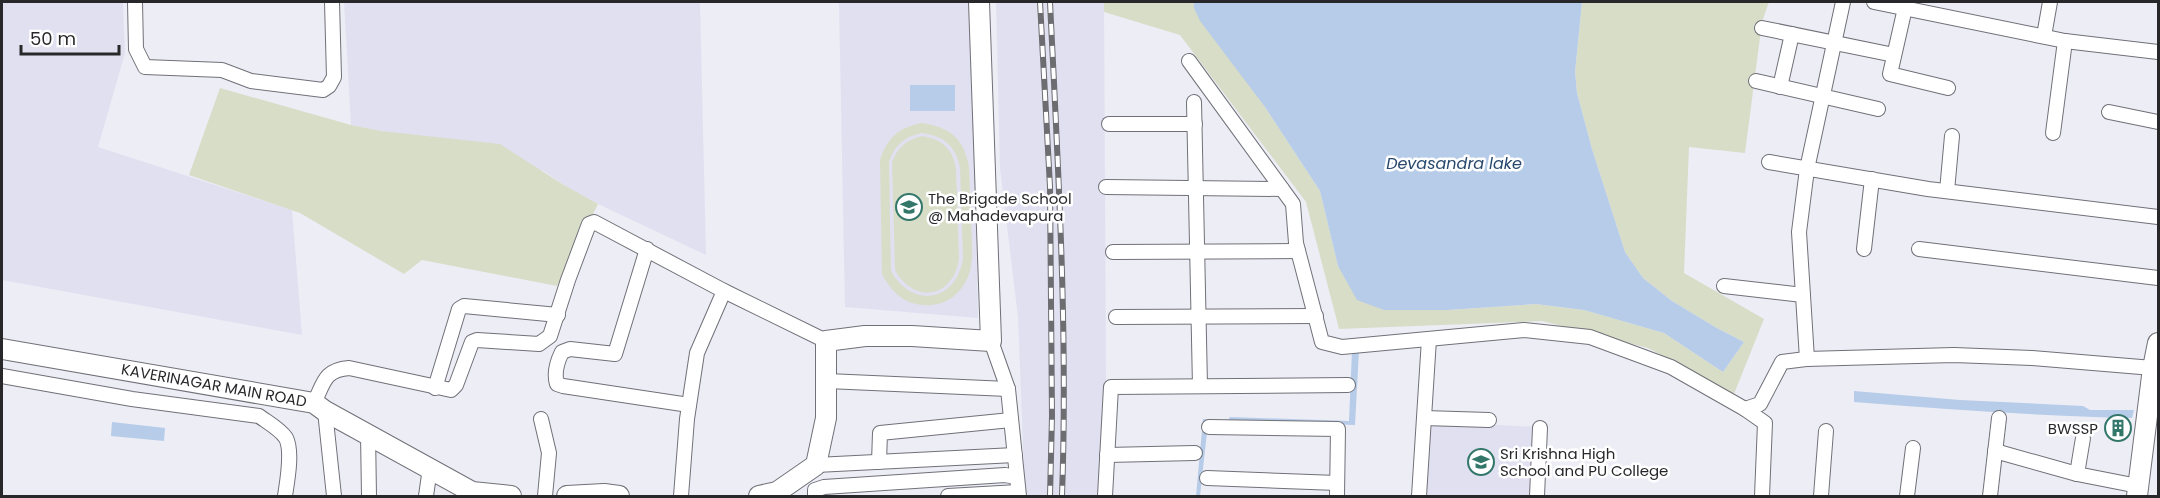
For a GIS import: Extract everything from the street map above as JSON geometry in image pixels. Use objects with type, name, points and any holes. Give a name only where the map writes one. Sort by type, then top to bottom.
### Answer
[{"type":"street","points":[[135,2],[136,49],[145,67],[222,70],[251,81],[323,90],[329,86],[334,77],[332,2]]},
{"type":"street","points":[[948,496],[1018,494],[1008,388],[991,341],[979,2]]},
{"type":"street","points":[[1807,359],[1799,232],[1807,169],[1843,2]]},
{"type":"street","points":[[1874,2],[2065,40],[2158,52]]},
{"type":"street","points":[[2044,36],[2050,2]]},
{"type":"street","points":[[1905,8],[1890,74],[1948,88]]},
{"type":"street","points":[[1762,28],[1894,55]]},
{"type":"street","points":[[1780,87],[1792,34]]},
{"type":"street","points":[[2053,133],[2065,40]]},
{"type":"street","points":[[1189,61],[1293,204],[1298,251],[1322,342],[1342,347],[1524,330],[1590,337],[1671,367],[1765,423],[1762,496]]},
{"type":"street","points":[[1756,81],[1878,109]]},
{"type":"street","points":[[1194,102],[1200,386]]},
{"type":"street","points":[[2109,112],[2158,122]]},
{"type":"street","points":[[1109,124],[1195,124]]},
{"type":"street","points":[[1947,191],[1952,136]]},
{"type":"street","points":[[1769,162],[1947,191],[2158,218]]},
{"type":"street","points":[[1864,249],[1872,179]]},
{"type":"street","points":[[1106,187],[1282,189]]},
{"type":"street","points":[[334,496],[319,407],[330,372],[348,368],[451,390],[456,385],[472,342],[477,340],[539,344],[550,336],[568,280],[590,224],[598,223],[724,291],[826,341],[865,336],[912,336],[991,341]]},
{"type":"street","points":[[647,249],[615,354],[570,349],[562,352],[558,360],[555,379],[557,384],[563,386],[689,405]]},
{"type":"street","points":[[1919,249],[2158,278]]},
{"type":"street","points":[[1113,252],[1298,251]]},
{"type":"street","points":[[1724,286],[1803,295]]},
{"type":"street","points":[[681,496],[689,405],[697,353],[724,291]]},
{"type":"street","points":[[435,388],[459,309],[464,306],[558,315]]},
{"type":"street","points":[[1116,317],[1316,316]]},
{"type":"street","points":[[1419,496],[1429,339]]},
{"type":"street","points":[[816,465],[826,418],[826,341]]},
{"type":"street","points":[[1995,451],[2137,491],[2151,446],[2147,413],[2158,343]]},
{"type":"street","name":"KAVERINAGAR MAIN ROAD","points":[[2,348],[319,407],[472,492],[511,496]]},
{"type":"street","points":[[1745,409],[1760,404],[1782,362],[1807,359],[1954,355],[2032,358],[2153,368]]},
{"type":"street","points":[[2,376],[132,399],[259,416],[286,439],[289,462],[285,496]]},
{"type":"street","points":[[827,381],[1008,388]]},
{"type":"street","points":[[1105,496],[1111,387],[1348,385]]},
{"type":"street","points":[[1424,418],[1489,420]]},
{"type":"street","points":[[1990,496],[1999,418]]},
{"type":"street","points":[[541,419],[549,453],[545,496]]},
{"type":"street","points":[[879,462],[880,433],[1011,420]]},
{"type":"street","points":[[1207,478],[1337,490],[1338,429],[1209,427]]},
{"type":"street","points":[[1537,496],[1540,428]]},
{"type":"street","points":[[1821,496],[1826,431]]},
{"type":"street","points":[[368,434],[369,496]]},
{"type":"street","points":[[2077,474],[2083,438]]},
{"type":"street","points":[[1906,496],[1913,448]]},
{"type":"street","points":[[1107,455],[1195,453]]},
{"type":"street","points":[[759,496],[777,492],[816,465],[1015,455]]},
{"type":"street","points":[[426,496],[430,468]]},
{"type":"street","points":[[815,496],[814,490],[824,487],[1005,475],[1016,477]]},
{"type":"street","points":[[964,478],[964,496]]},
{"type":"street","points":[[274,496],[287,481]]},
{"type":"street","points":[[567,496],[604,494],[619,496]]},
{"type":"shaded area","points":[[2,2],[123,2],[125,53],[98,147],[292,210],[302,335],[2,280]]},
{"type":"shaded area","points":[[344,2],[700,2],[706,255],[598,204],[544,171],[351,125]]},
{"type":"shaded area","name":"The Brigade School @ Mahadevapura","points":[[839,2],[971,2],[978,318],[845,307]]},
{"type":"shaded area","points":[[996,2],[1104,2],[1106,382],[1098,496],[1025,496],[1018,317],[1000,168]]},
{"type":"shaded area","name":"Sri Krishna High School and PU College","points":[[1430,421],[1536,427],[1532,496],[1425,496]]},
{"type":"green space","points":[[1104,2],[1194,2],[1194,8],[1265,107],[1320,191],[1338,266],[1384,310],[1448,310],[1536,304],[1584,310],[1664,333],[1723,372],[1744,342],[1672,301],[1643,278],[1625,252],[1592,149],[1577,93],[1575,72],[1582,2],[1769,2],[1762,22],[1745,153],[1689,147],[1684,273],[1764,319],[1734,394],[1648,348],[1542,321],[1339,329],[1306,202],[1180,35],[1104,12]]},
{"type":"green space","points":[[220,88],[351,125],[381,131],[500,144],[598,204],[557,286],[422,260],[404,274],[300,213],[189,175]]},
{"type":"green space","points":[[921,123],[948,131],[959,141],[969,167],[972,253],[970,271],[954,296],[932,305],[917,304],[898,296],[882,274],[880,160],[886,145],[894,135]],"holes":[[[922,133],[930,134],[948,143],[958,160],[963,259],[959,273],[943,292],[921,295],[910,291],[891,271],[889,162],[897,146],[905,139]]]},
{"type":"green space","points":[[922,136],[941,142],[952,156],[956,169],[959,259],[949,282],[941,289],[932,292],[912,289],[895,270],[892,162],[903,145]]},
{"type":"water","name":"Devasandra lake","points":[[1194,2],[1582,2],[1575,72],[1577,93],[1592,149],[1625,252],[1643,278],[1672,301],[1744,342],[1723,372],[1664,333],[1584,310],[1536,304],[1448,310],[1384,310],[1357,300],[1338,266],[1320,191],[1265,107],[1200,21],[1194,8]]},
{"type":"water","points":[[910,85],[955,85],[955,111],[910,111]]},
{"type":"water","points":[[1352,350],[1359,351],[1355,425],[1233,421],[1208,423],[1200,496],[1196,496],[1203,419],[1228,420],[1230,417],[1349,421]]},
{"type":"water","points":[[1854,391],[1960,400],[2083,406],[2090,410],[2134,410],[2132,418],[1958,410],[1854,402]]},
{"type":"water","points":[[112,422],[165,428],[164,441],[111,436]]},
{"type":"railway","points":[[1040,2],[1050,187],[1052,416],[1050,496]]},
{"type":"railway","points":[[1050,2],[1063,311],[1062,496]]},
{"type":"place","name":"The Brigade School @ Mahadevapura","points":[[909,207]]},
{"type":"place","name":"BWSSP","points":[[2118,428]]},
{"type":"place","name":"Sri Krishna High School and PU College","points":[[1481,462]]}]
